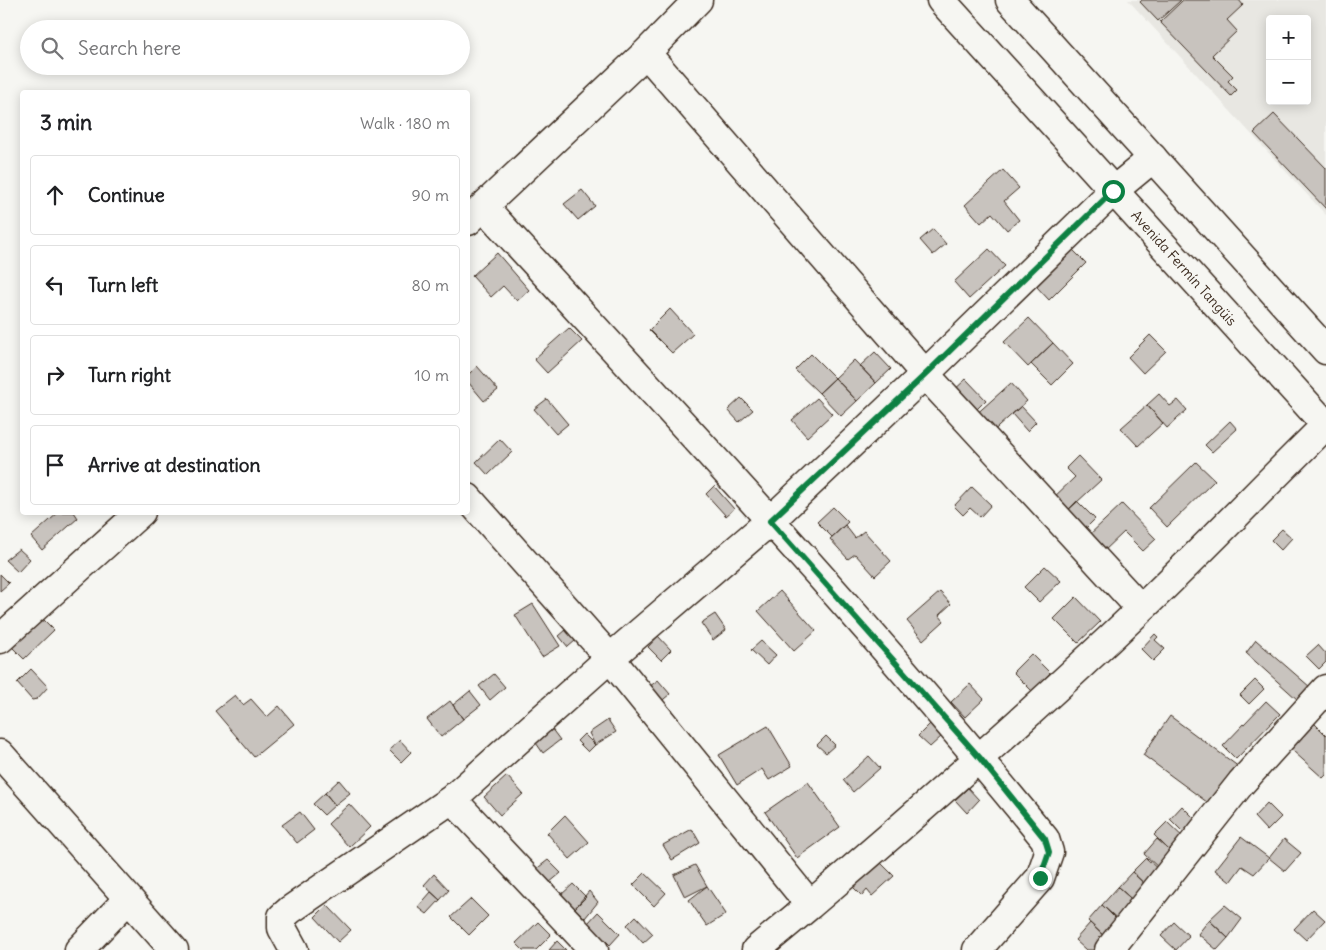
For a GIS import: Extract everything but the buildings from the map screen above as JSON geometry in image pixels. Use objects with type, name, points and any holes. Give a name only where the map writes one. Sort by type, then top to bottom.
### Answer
[{"type":"street","points":[[698,0],[646,53],[476,214],[770,521],[979,757],[1045,839],[1049,852],[1040,878],[977,950]]},
{"type":"street","name":"Avenida Fermín Tangüis","points":[[941,0],[1326,425]]},
{"type":"street","points":[[1010,0],[1326,350]]},
{"type":"street","points":[[646,53],[926,374],[1141,609]]},
{"type":"street","points":[[294,950],[282,928],[282,917],[452,799],[610,658],[770,521],[926,374],[1113,191],[1153,158]]},
{"type":"street","points":[[756,950],[881,845],[1141,609],[1326,425]]},
{"type":"street","points":[[470,500],[610,658],[810,905]]},
{"type":"street","points":[[0,639],[138,515]]},
{"type":"street","points":[[1109,950],[1241,783],[1326,689]]},
{"type":"street","points":[[0,754],[174,950]]},
{"type":"street","points":[[452,799],[594,950]]},
{"type":"street","points":[[79,950],[128,900]]},
{"type":"shaded area","points":[[1128,0],[1326,0],[1326,215]]},
{"type":"route","points":[[1040,878],[1049,852],[1045,839],[979,757],[770,521],[926,374],[1113,191]]}]
